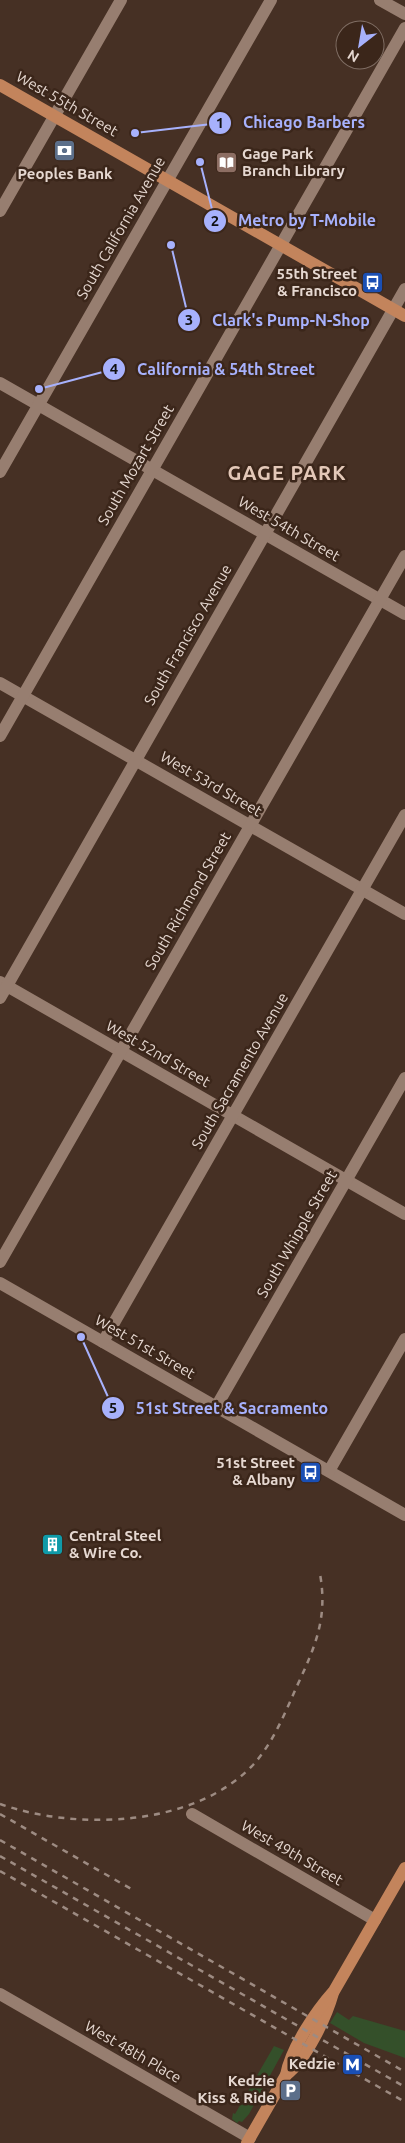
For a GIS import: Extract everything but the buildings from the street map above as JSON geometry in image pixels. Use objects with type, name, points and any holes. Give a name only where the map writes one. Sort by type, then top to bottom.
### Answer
[{"type":"main road","name":"West 55th Street","points":[[0,85],[405,316]]},
{"type":"main road","points":[[249,2140],[286,2075],[288,2063],[321,2006],[334,1991],[405,1868]]},
{"type":"street","points":[[0,211],[121,0]]},
{"type":"street","name":"South California Avenue","points":[[0,472],[271,0]]},
{"type":"street","points":[[380,0],[405,14]]},
{"type":"street","name":"South Mozart Street","points":[[0,736],[405,28]]},
{"type":"street","name":"South Francisco Avenue","points":[[0,998],[3,984],[136,760],[405,289]]},
{"type":"street","name":"West 54th Street","points":[[0,383],[405,614]]},
{"type":"street","name":"South Richmond Street","points":[[0,1262],[405,556]]},
{"type":"street","name":"West 53rd Street","points":[[0,683],[405,914]]},
{"type":"street","name":"South Sacramento Avenue","points":[[103,1342],[405,815]]},
{"type":"street","name":"West 52nd Street","points":[[3,984],[405,1214]]},
{"type":"street","name":"South Whipple Street","points":[[216,1407],[405,1078]]},
{"type":"street","name":"West 51st Street","points":[[0,1283],[405,1515]]},
{"type":"street","points":[[329,1472],[405,1339]]},
{"type":"street","name":"West 49th Street","points":[[192,1814],[375,1920]]},
{"type":"street","name":"West 48th Place","points":[[0,1994],[249,2140]]},
{"type":"green space","points":[[337,2012],[349,2020],[353,2016],[405,2031],[405,2058],[364,2043],[330,2023]]},
{"type":"green space","points":[[274,2046],[284,2050],[249,2114],[242,2122],[239,2121],[237,2123],[232,2119],[233,2113],[235,2114]]},
{"type":"railway","points":[[0,1804],[31,1813],[64,1818],[98,1820],[133,1818],[167,1812],[199,1801],[228,1786],[253,1765],[267,1747],[303,1672],[314,1645],[321,1618],[322,1590],[320,1574]]},
{"type":"railway","points":[[0,1814],[133,1890]]},
{"type":"railway","points":[[0,1840],[405,2072]]},
{"type":"railway","points":[[0,1856],[405,2087]]},
{"type":"railway","points":[[0,1871],[405,2102]]},
{"type":"place","name":"Chicago Barbers","points":[[135,133]]},
{"type":"place","name":"Peoples Bank","points":[[65,151]]},
{"type":"place","name":"Metro by T-Mobile","points":[[200,162]]},
{"type":"place","name":"Gage Park Branch Library","points":[[226,163]]},
{"type":"place","name":"Clark's Pump-N-Shop","points":[[171,245]]},
{"type":"place","name":"55th Street & Francisco","points":[[373,283]]},
{"type":"place","name":"California & 54th Street","points":[[39,389]]},
{"type":"place","name":"51st Street & Sacramento","points":[[81,1337]]},
{"type":"place","name":"51st Street & Albany","points":[[311,1472]]},
{"type":"place","name":"Central Steel & Wire Co.","points":[[53,1545]]},
{"type":"place","name":"Kedzie","points":[[352,2064]]},
{"type":"place","name":"Kedzie Kiss & Ride","points":[[291,2090]]},
{"type":"district","name":"GAGE PARK","points":[[287,473]]}]
